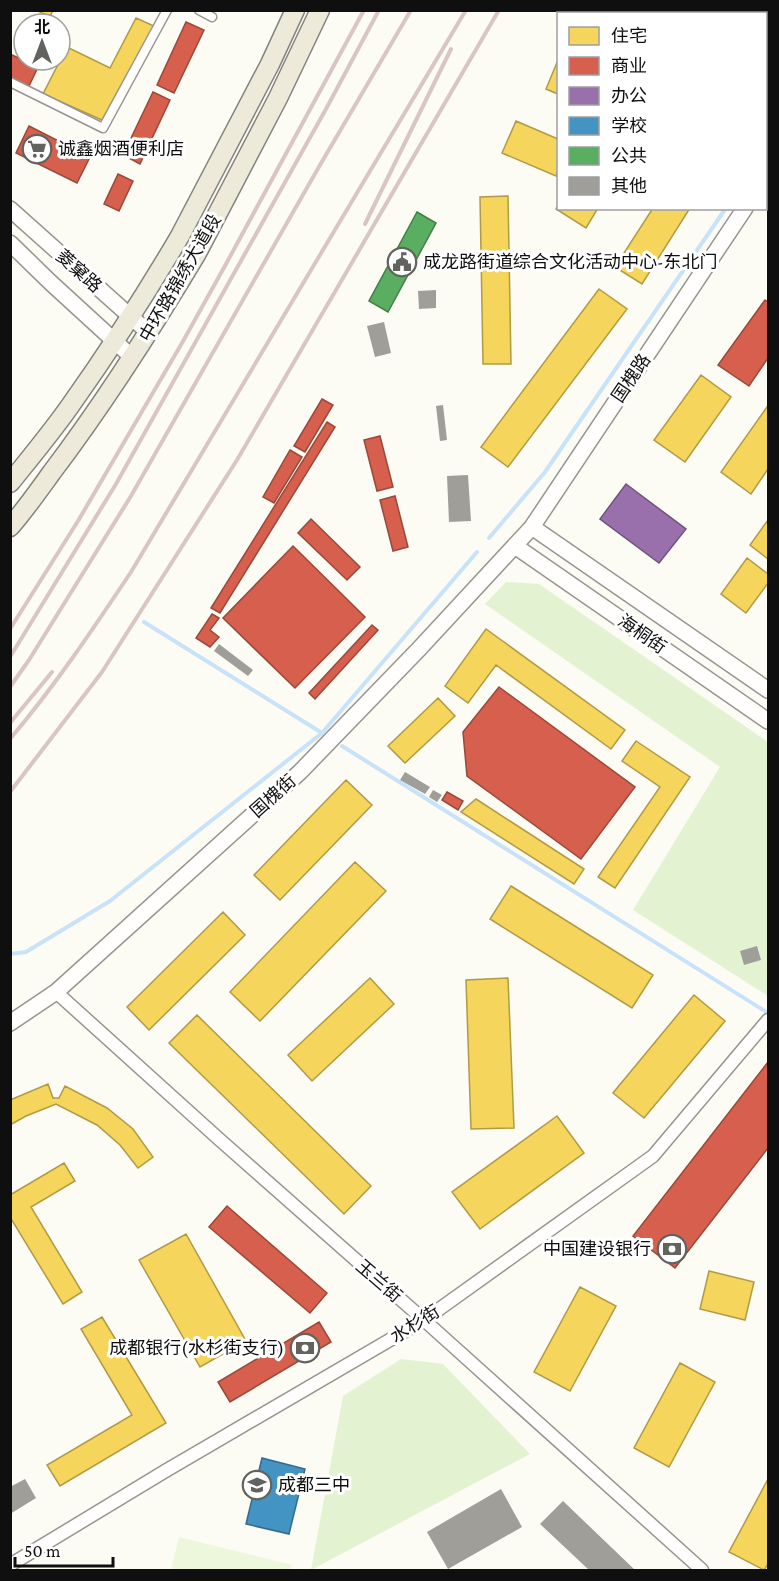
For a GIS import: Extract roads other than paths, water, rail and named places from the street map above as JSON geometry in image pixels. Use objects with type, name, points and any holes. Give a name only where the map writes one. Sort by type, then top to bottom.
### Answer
[{"type":"main road","name":"中环路锦绣大道段","points":[[10,483],[68,408],[114,342],[180,236],[270,64],[295,10]]},
{"type":"main road","name":"中环路锦绣大道段","points":[[10,527],[88,426],[149,333],[197,253],[278,98],[320,10]]},
{"type":"street","points":[[10,82],[103,128],[167,10]]},
{"type":"street","points":[[200,10],[212,17]]},
{"type":"street","name":"菱窠路","points":[[10,208],[149,333]]},
{"type":"street","name":"国槐路","points":[[515,546],[532,527],[744,210]]},
{"type":"street","name":"菱窠路","points":[[10,243],[133,358]]},
{"type":"street","name":"海桐街","points":[[532,527],[768,690]]},
{"type":"street","name":"海桐街","points":[[515,546],[768,721]]},
{"type":"street","name":"国槐街","points":[[10,1023],[56,992],[300,772],[515,546]]},
{"type":"street","name":"玉兰街","points":[[56,992],[702,1570]]},
{"type":"street","name":"水杉街","points":[[10,1565],[424,1320],[653,1156],[768,1020]]},
{"type":"waterway","points":[[489,538],[545,472],[725,210]]},
{"type":"waterway","points":[[10,954],[26,952],[110,901],[322,733],[477,552]]},
{"type":"waterway","points":[[144,622],[322,733]]},
{"type":"waterway","points":[[342,746],[768,1013]]},
{"type":"railway","points":[[10,629],[78,521],[182,343],[364,10]]},
{"type":"railway","points":[[10,657],[116,484],[379,10]]},
{"type":"railway","points":[[10,687],[131,496],[411,10]]},
{"type":"railway","points":[[10,739],[58,678],[131,572],[466,10]]},
{"type":"railway","points":[[10,792],[102,672],[237,460],[499,10]]},
{"type":"railway","points":[[365,224],[451,49]]},
{"type":"railway","points":[[10,723],[52,672]]},
{"type":"place","name":"诚鑫烟酒便利店","points":[[37,149]]},
{"type":"place","name":"成龙路街道综合文化活动中心-东北门","points":[[402,262]]},
{"type":"place","name":"中国建设银行","points":[[672,1249]]},
{"type":"place","name":"成都银行(水杉街支行)","points":[[305,1348]]},
{"type":"place","name":"成都三中","points":[[257,1485]]}]
